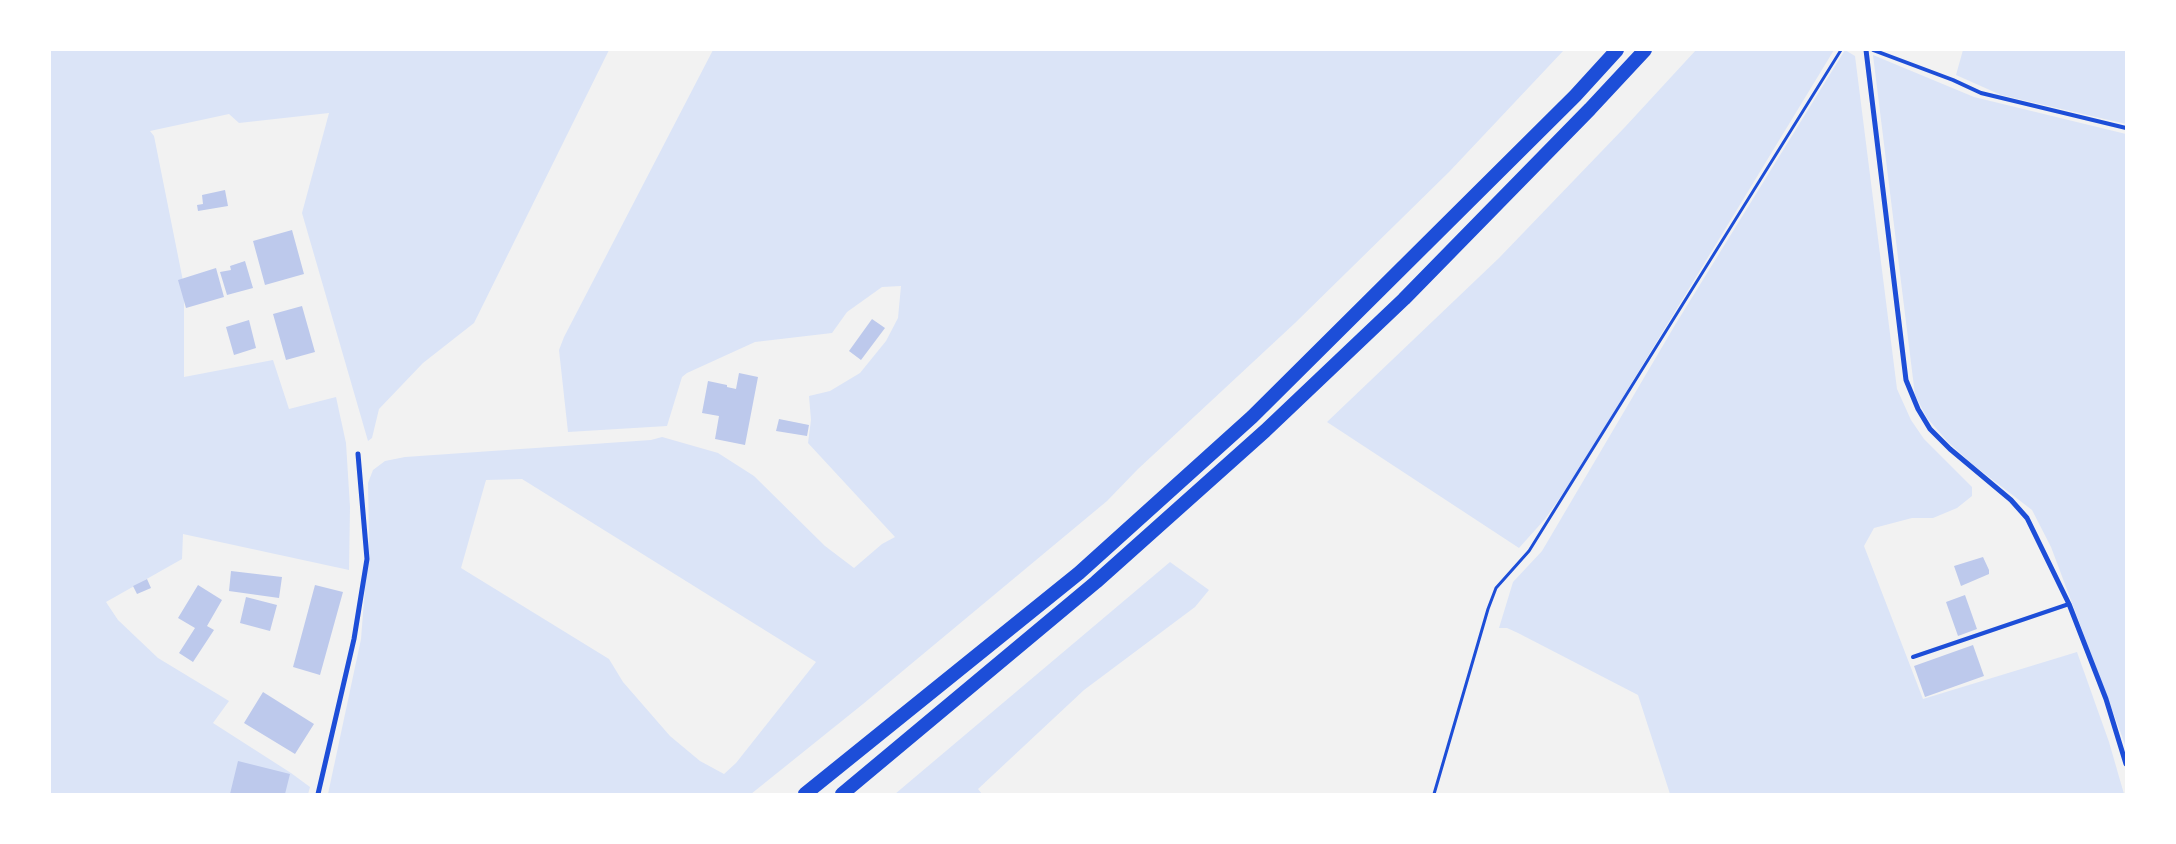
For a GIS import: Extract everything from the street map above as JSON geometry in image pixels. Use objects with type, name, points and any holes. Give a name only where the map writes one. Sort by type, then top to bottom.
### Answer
[{"type":"highway","points":[[805,794],[1079,573],[1252,417],[1561,110],[1617,50]]},
{"type":"highway","points":[[842,794],[1096,582],[1265,431],[1404,300],[1590,110],[1645,50]]},
{"type":"street","points":[[1866,50],[1906,380],[1918,409],[1930,429],[1950,450],[2011,500],[2027,518],[2069,604],[2106,699],[2126,764]]},
{"type":"street","points":[[318,794],[354,639],[367,559],[358,454]]},
{"type":"lane","points":[[1873,50],[1981,92],[2126,128]]},
{"type":"lane","points":[[1913,657],[2069,604]]},
{"type":"path","points":[[1434,794],[1488,609],[1496,588],[1529,551],[1842,50]]},
{"type":"shaded area","points":[[50,50],[609,50],[474,323],[423,363],[379,409],[372,438],[368,441],[302,213],[329,113],[239,123],[229,114],[150,131],[154,136],[184,286],[184,377],[273,360],[289,409],[336,397],[346,443],[350,507],[349,570],[183,534],[182,559],[106,602],[118,620],[158,658],[229,701],[213,723],[310,787],[308,794],[50,794]]},
{"type":"shaded area","points":[[713,50],[1564,50],[1449,172],[1295,323],[1138,469],[1107,501],[863,704],[751,794],[328,794],[361,639],[369,537],[368,483],[373,470],[385,461],[405,457],[651,440],[662,437],[718,453],[754,476],[825,546],[854,568],[882,544],[895,537],[808,443],[811,420],[809,396],[830,391],[860,373],[886,341],[898,318],[901,286],[882,287],[847,312],[832,333],[755,342],[687,373],[682,377],[667,426],[568,432],[559,350]],"holes":[[[522,479],[816,662],[736,763],[724,774],[700,761],[670,736],[623,682],[609,659],[461,568],[486,480]]]},
{"type":"shaded area","points":[[1696,50],[1834,50],[1575,476],[1545,519],[1519,548],[1327,422],[1499,258]]},
{"type":"shaded area","points":[[1845,50],[1855,56],[1897,389],[1911,420],[1924,439],[1972,487],[1972,496],[1957,508],[1933,518],[1912,518],[1874,528],[1864,546],[1923,699],[2077,652],[2109,742],[2124,794],[1670,794],[1638,695],[1518,633],[1507,628],[1499,628],[1513,582],[1542,551],[1675,325]]},
{"type":"shaded area","points":[[1963,50],[2126,50],[2126,124],[2001,95],[1956,75]]},
{"type":"shaded area","points":[[1873,55],[1974,97],[2126,134],[2126,747],[2051,547],[2032,510],[1972,464],[1948,442],[1927,418],[1915,395]]},
{"type":"shaded area","points":[[1170,562],[1209,590],[1195,607],[1084,690],[978,789],[982,794],[895,794]]},
{"type":"building","points":[[225,190],[228,206],[198,211],[197,205],[203,204],[202,195]]},
{"type":"building","points":[[292,230],[304,274],[265,285],[253,241]]},
{"type":"building","points":[[245,261],[253,288],[227,295],[220,272],[231,270],[230,266]]},
{"type":"building","points":[[216,268],[224,297],[186,308],[178,280]]},
{"type":"building","points":[[302,306],[315,352],[286,360],[273,314]]},
{"type":"building","points":[[872,319],[885,328],[861,360],[849,351]]},
{"type":"building","points":[[249,320],[256,348],[234,355],[226,327]]},
{"type":"building","points":[[739,373],[758,377],[745,445],[715,439],[719,416],[702,413],[708,381],[736,389]]},
{"type":"building","points":[[779,419],[809,425],[807,436],[776,431]]},
{"type":"building","points":[[1983,557],[1989,574],[1961,586],[1954,566]]},
{"type":"building","points":[[231,571],[282,577],[279,598],[229,591]]},
{"type":"building","points":[[147,579],[151,588],[137,594],[133,586]]},
{"type":"building","points":[[198,585],[222,600],[207,626],[214,630],[193,662],[179,653],[195,628],[178,618]]},
{"type":"building","points":[[315,585],[343,592],[320,675],[293,667]]},
{"type":"building","points":[[1965,595],[1977,629],[1958,636],[1946,602]]},
{"type":"building","points":[[246,597],[277,605],[270,631],[240,623]]},
{"type":"building","points":[[1973,645],[1984,676],[1925,697],[1914,666]]},
{"type":"building","points":[[263,692],[314,724],[295,754],[244,723]]},
{"type":"building","points":[[238,761],[290,774],[285,794],[230,794]]}]
